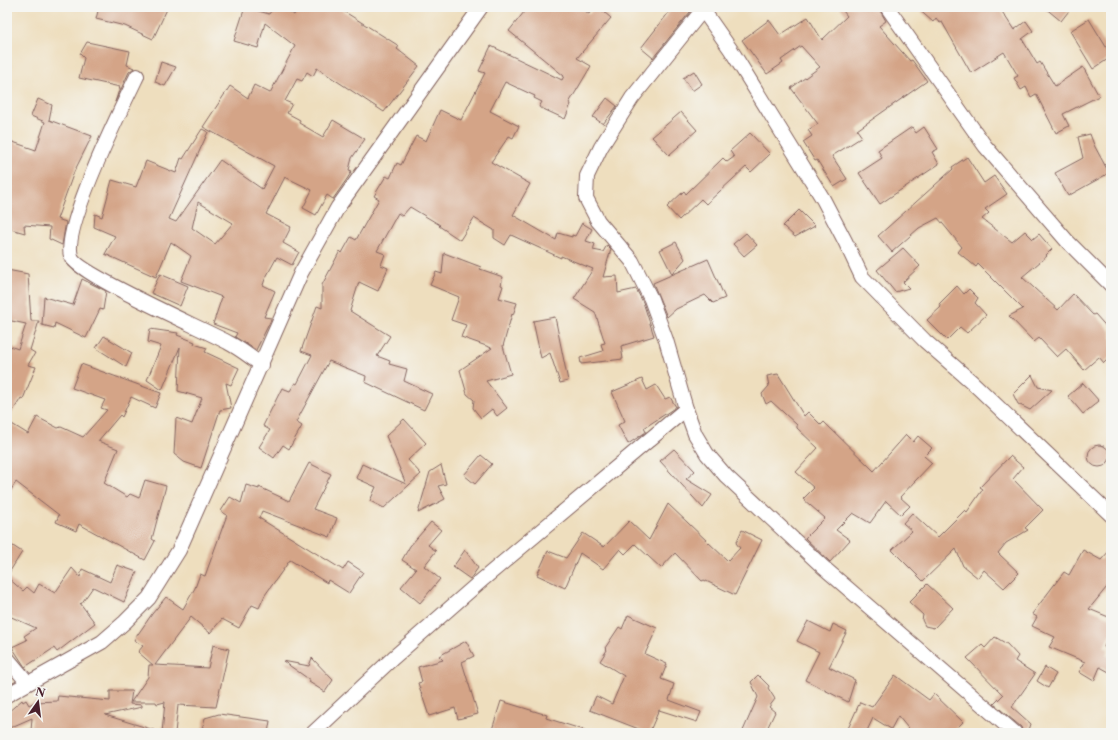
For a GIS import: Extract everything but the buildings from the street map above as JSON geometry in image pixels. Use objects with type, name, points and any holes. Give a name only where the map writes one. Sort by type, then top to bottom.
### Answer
[{"type":"street","points":[[7,695],[102,642],[126,622],[149,598],[179,550],[262,365],[301,273],[330,220],[481,7]]},
{"type":"street","points":[[887,7],[985,146],[1066,241],[1111,286]]},
{"type":"street","points":[[1015,733],[823,567],[726,476],[706,454],[695,434],[686,409],[652,299],[632,261],[598,221],[586,198],[588,176],[601,147],[632,98],[704,8],[823,199],[862,277],[925,342],[978,387],[1111,515]]},
{"type":"street","points":[[137,76],[101,153],[72,230],[69,248],[71,258],[78,267],[160,310],[231,344],[262,365]]},
{"type":"street","points":[[313,733],[393,658],[482,580],[686,409]]},
{"type":"street","points":[[7,658],[28,683]]}]
